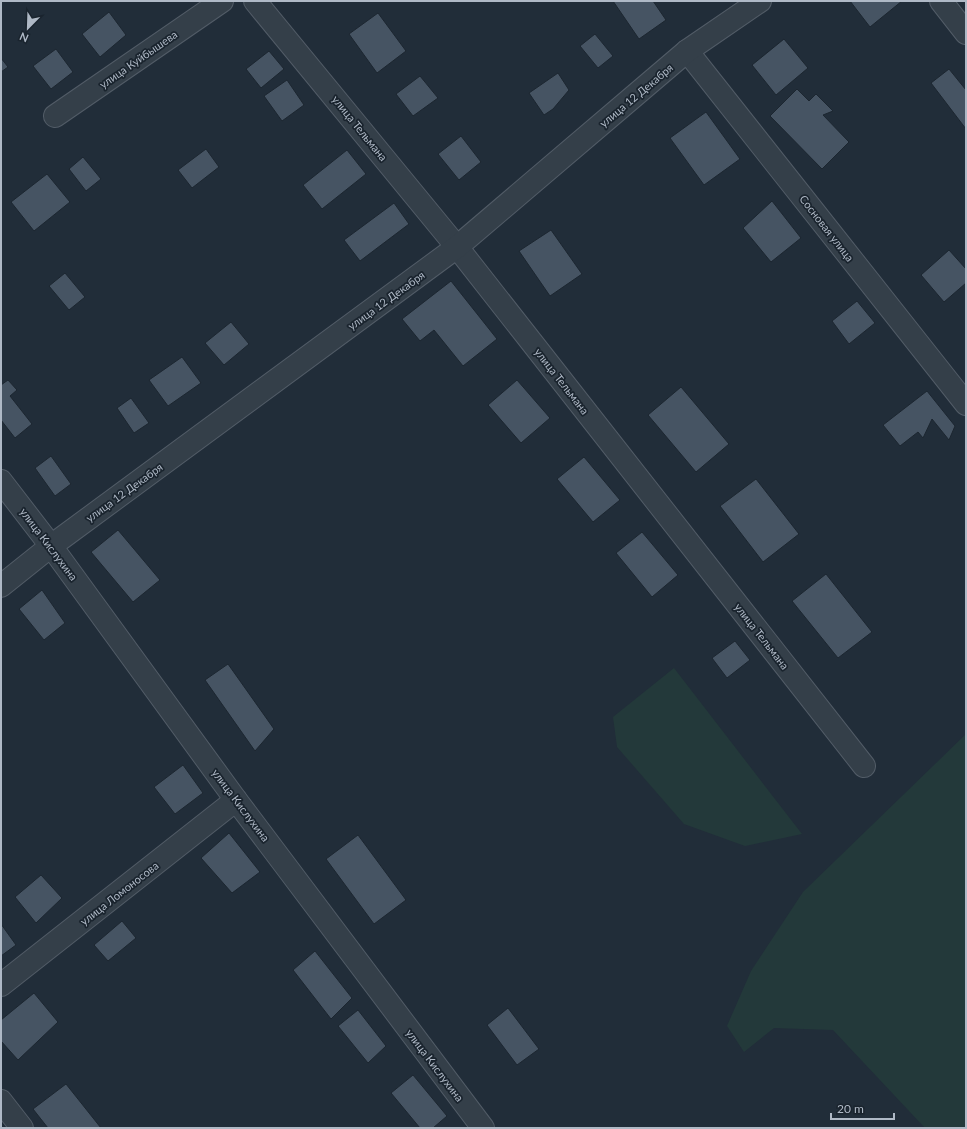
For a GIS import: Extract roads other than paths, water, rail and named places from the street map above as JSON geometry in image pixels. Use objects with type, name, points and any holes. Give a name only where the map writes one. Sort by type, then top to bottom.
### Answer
[{"type":"street","name":"улица Куйбышева","points":[[55,116],[222,1]]},
{"type":"street","name":"улица Тельмана","points":[[255,1],[457,247],[864,766]]},
{"type":"street","name":"улица 12 Декабря","points":[[1,586],[51,546],[457,247],[687,52],[760,1]]},
{"type":"street","points":[[941,1],[966,33]]},
{"type":"street","name":"Сосновая улица","points":[[687,52],[966,404]]},
{"type":"street","name":"улица Кислухина","points":[[1,481],[51,546],[236,800],[483,1128]]},
{"type":"street","name":"улица Ломоносова","points":[[1,985],[236,800]]},
{"type":"street","points":[[1,1101],[22,1128]]}]
